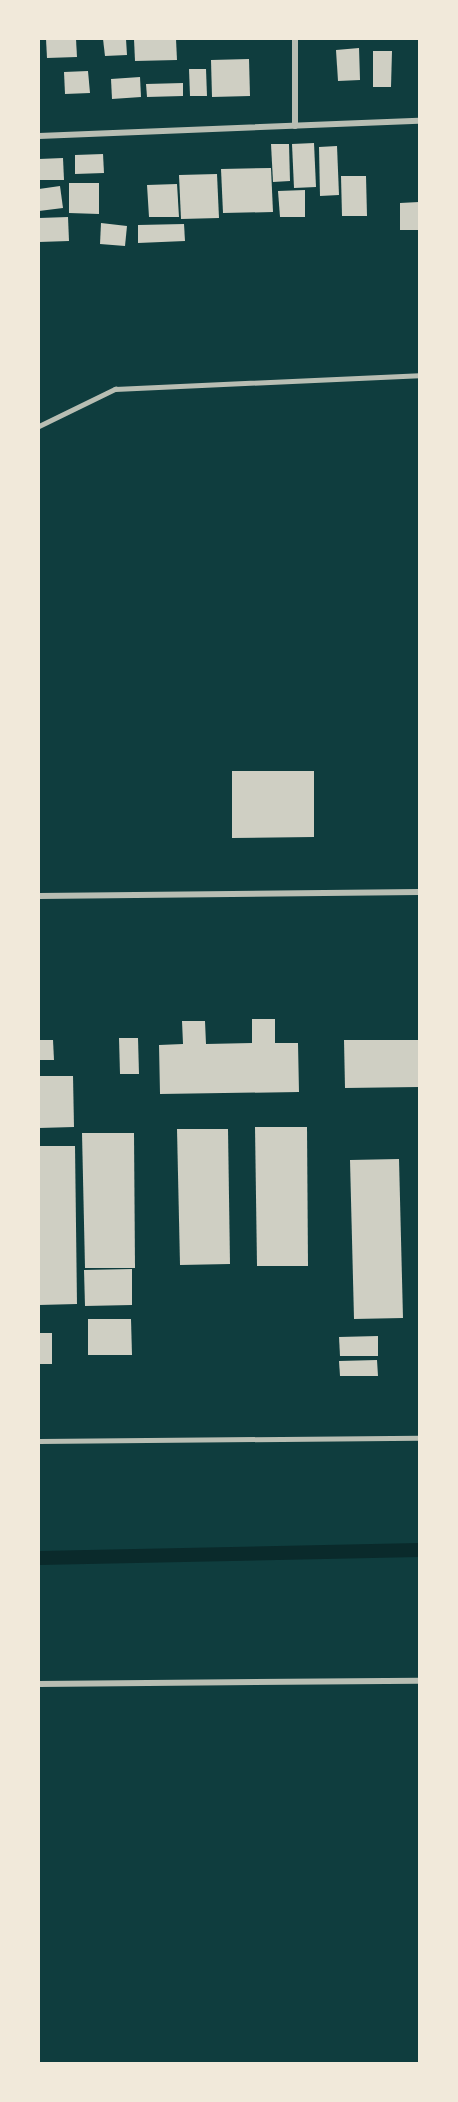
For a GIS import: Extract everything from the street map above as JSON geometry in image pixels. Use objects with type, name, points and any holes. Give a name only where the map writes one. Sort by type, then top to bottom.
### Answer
[{"type":"street","points":[[295,39],[295,126]]},
{"type":"street","points":[[39,136],[419,121]]},
{"type":"street","points":[[39,896],[419,892]]},
{"type":"street","points":[[39,1684],[419,1681]]},
{"type":"lane","points":[[39,426],[115,389],[419,375]]},
{"type":"lane","points":[[39,1441],[419,1438]]},
{"type":"building","points":[[46,39],[76,39],[77,57],[47,58]]},
{"type":"building","points":[[103,39],[126,39],[127,55],[105,56]]},
{"type":"building","points":[[134,39],[176,39],[177,60],[135,61]]},
{"type":"building","points":[[359,48],[360,80],[338,81],[336,50]]},
{"type":"building","points":[[373,51],[392,51],[391,87],[373,87]]},
{"type":"building","points":[[249,59],[250,96],[212,97],[211,60]]},
{"type":"building","points":[[189,69],[206,69],[207,96],[190,96]]},
{"type":"building","points":[[88,71],[90,93],[65,94],[64,72]]},
{"type":"building","points":[[140,77],[141,97],[112,99],[111,79]]},
{"type":"building","points":[[183,83],[183,96],[147,97],[146,84]]},
{"type":"building","points":[[314,143],[316,187],[294,188],[292,144]]},
{"type":"building","points":[[271,144],[289,144],[290,181],[273,182]]},
{"type":"building","points":[[337,146],[339,195],[320,196],[319,147]]},
{"type":"building","points":[[103,154],[104,173],[75,174],[75,155]]},
{"type":"building","points":[[63,158],[64,180],[39,180],[39,159]]},
{"type":"building","points":[[271,168],[273,212],[223,213],[221,169]]},
{"type":"building","points":[[217,174],[219,218],[181,219],[179,175]]},
{"type":"building","points":[[341,176],[366,176],[367,216],[342,216]]},
{"type":"building","points":[[69,183],[99,183],[99,214],[69,213]]},
{"type":"building","points":[[177,184],[179,217],[149,217],[147,185]]},
{"type":"building","points":[[60,186],[63,208],[39,211],[39,189]]},
{"type":"building","points":[[305,190],[305,217],[280,217],[278,191]]},
{"type":"building","points":[[419,202],[419,230],[400,230],[400,203]]},
{"type":"building","points":[[68,217],[69,241],[39,242],[39,218]]},
{"type":"building","points":[[101,223],[127,226],[125,246],[100,244]]},
{"type":"building","points":[[184,224],[185,241],[138,243],[138,225]]},
{"type":"building","points":[[232,771],[314,771],[314,837],[232,838]]},
{"type":"building","points":[[252,1019],[275,1019],[275,1043],[298,1043],[299,1092],[160,1094],[159,1045],[183,1044],[182,1021],[205,1021],[206,1044],[252,1043]]},
{"type":"building","points":[[119,1038],[138,1038],[139,1074],[120,1074]]},
{"type":"building","points":[[39,1040],[53,1040],[54,1060],[39,1060]]},
{"type":"building","points":[[344,1040],[419,1040],[419,1087],[345,1088]]},
{"type":"building","points":[[39,1076],[73,1076],[74,1127],[39,1128]]},
{"type":"building","points":[[255,1127],[307,1127],[308,1266],[257,1266]]},
{"type":"building","points":[[177,1129],[228,1129],[230,1264],[180,1265]]},
{"type":"building","points":[[82,1133],[134,1133],[135,1268],[85,1268]]},
{"type":"building","points":[[39,1146],[75,1146],[77,1304],[39,1305]]},
{"type":"building","points":[[399,1159],[403,1318],[354,1319],[350,1160]]},
{"type":"building","points":[[132,1269],[132,1305],[85,1306],[84,1270]]},
{"type":"building","points":[[88,1319],[131,1319],[132,1355],[88,1355]]},
{"type":"building","points":[[39,1333],[52,1333],[52,1364],[39,1364]]},
{"type":"building","points":[[378,1336],[378,1356],[340,1356],[339,1337]]},
{"type":"building","points":[[377,1360],[378,1376],[340,1376],[339,1361]]},
{"type":"waterway","points":[[39,1558],[419,1550]]}]
